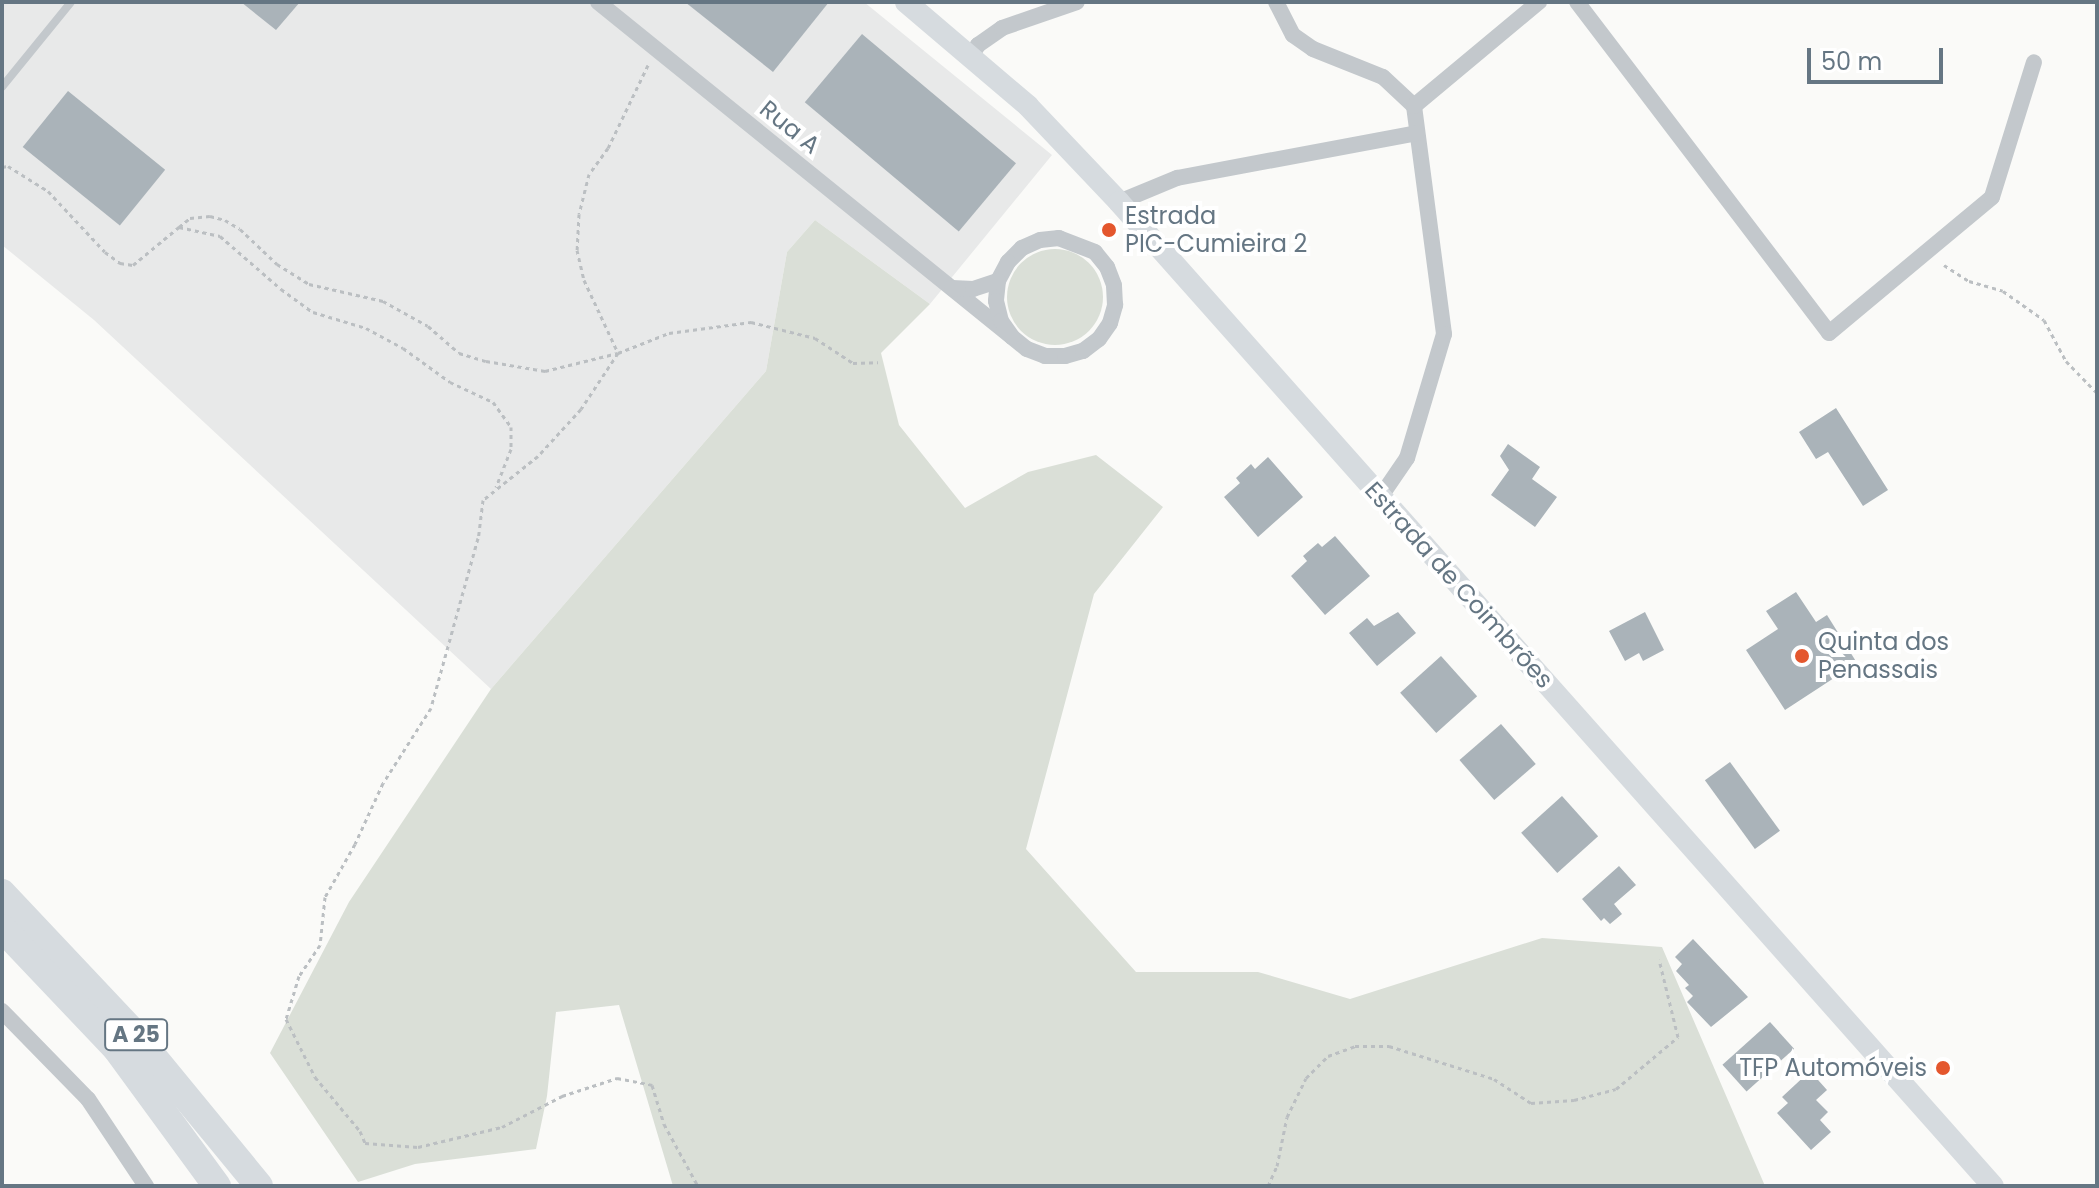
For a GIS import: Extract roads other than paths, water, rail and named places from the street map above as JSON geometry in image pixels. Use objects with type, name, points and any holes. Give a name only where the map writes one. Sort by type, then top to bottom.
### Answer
[{"type":"highway","name":"A 25","points":[[2,893],[131,1030],[259,1186]]},
{"type":"highway","name":"A 25","points":[[2,928],[116,1048],[217,1186]]},
{"type":"street","name":"Rua A","points":[[598,2],[1012,337]]},
{"type":"street","name":"Estrada de Coimbrões","points":[[906,2],[972,55],[1028,106],[1119,202],[1993,1186]]},
{"type":"street","points":[[972,55],[978,45],[1002,28],[1077,2]]},
{"type":"street","points":[[1276,2],[1293,35],[1313,49],[1383,77],[1414,106],[1444,334],[1407,458],[1381,496]]},
{"type":"street","points":[[1414,106],[1539,2]]},
{"type":"street","points":[[1577,2],[1829,333],[1992,197],[2034,62]]},
{"type":"street","points":[[1119,202],[1177,178],[1417,133]]},
{"type":"street","points":[[1059,238],[1095,252],[1107,267],[1114,285],[1115,305],[1110,323],[1099,339],[1083,351],[1065,356],[1045,356],[1027,349],[1012,337],[1001,321],[996,301],[998,281],[1008,262],[1022,248],[1040,240],[1059,238]]},
{"type":"street","points":[[952,288],[973,289],[998,281]]},
{"type":"street","points":[[2,1011],[88,1099],[146,1186]]},
{"type":"lane","points":[[2,87],[71,2]]},
{"type":"place","name":"Estrada PIC-Cumieira 2","points":[[1109,230]]},
{"type":"place","name":"Quinta dos Penassais","points":[[1802,656]]},
{"type":"place","name":"TFP Automóveis","points":[[1943,1068]]}]
